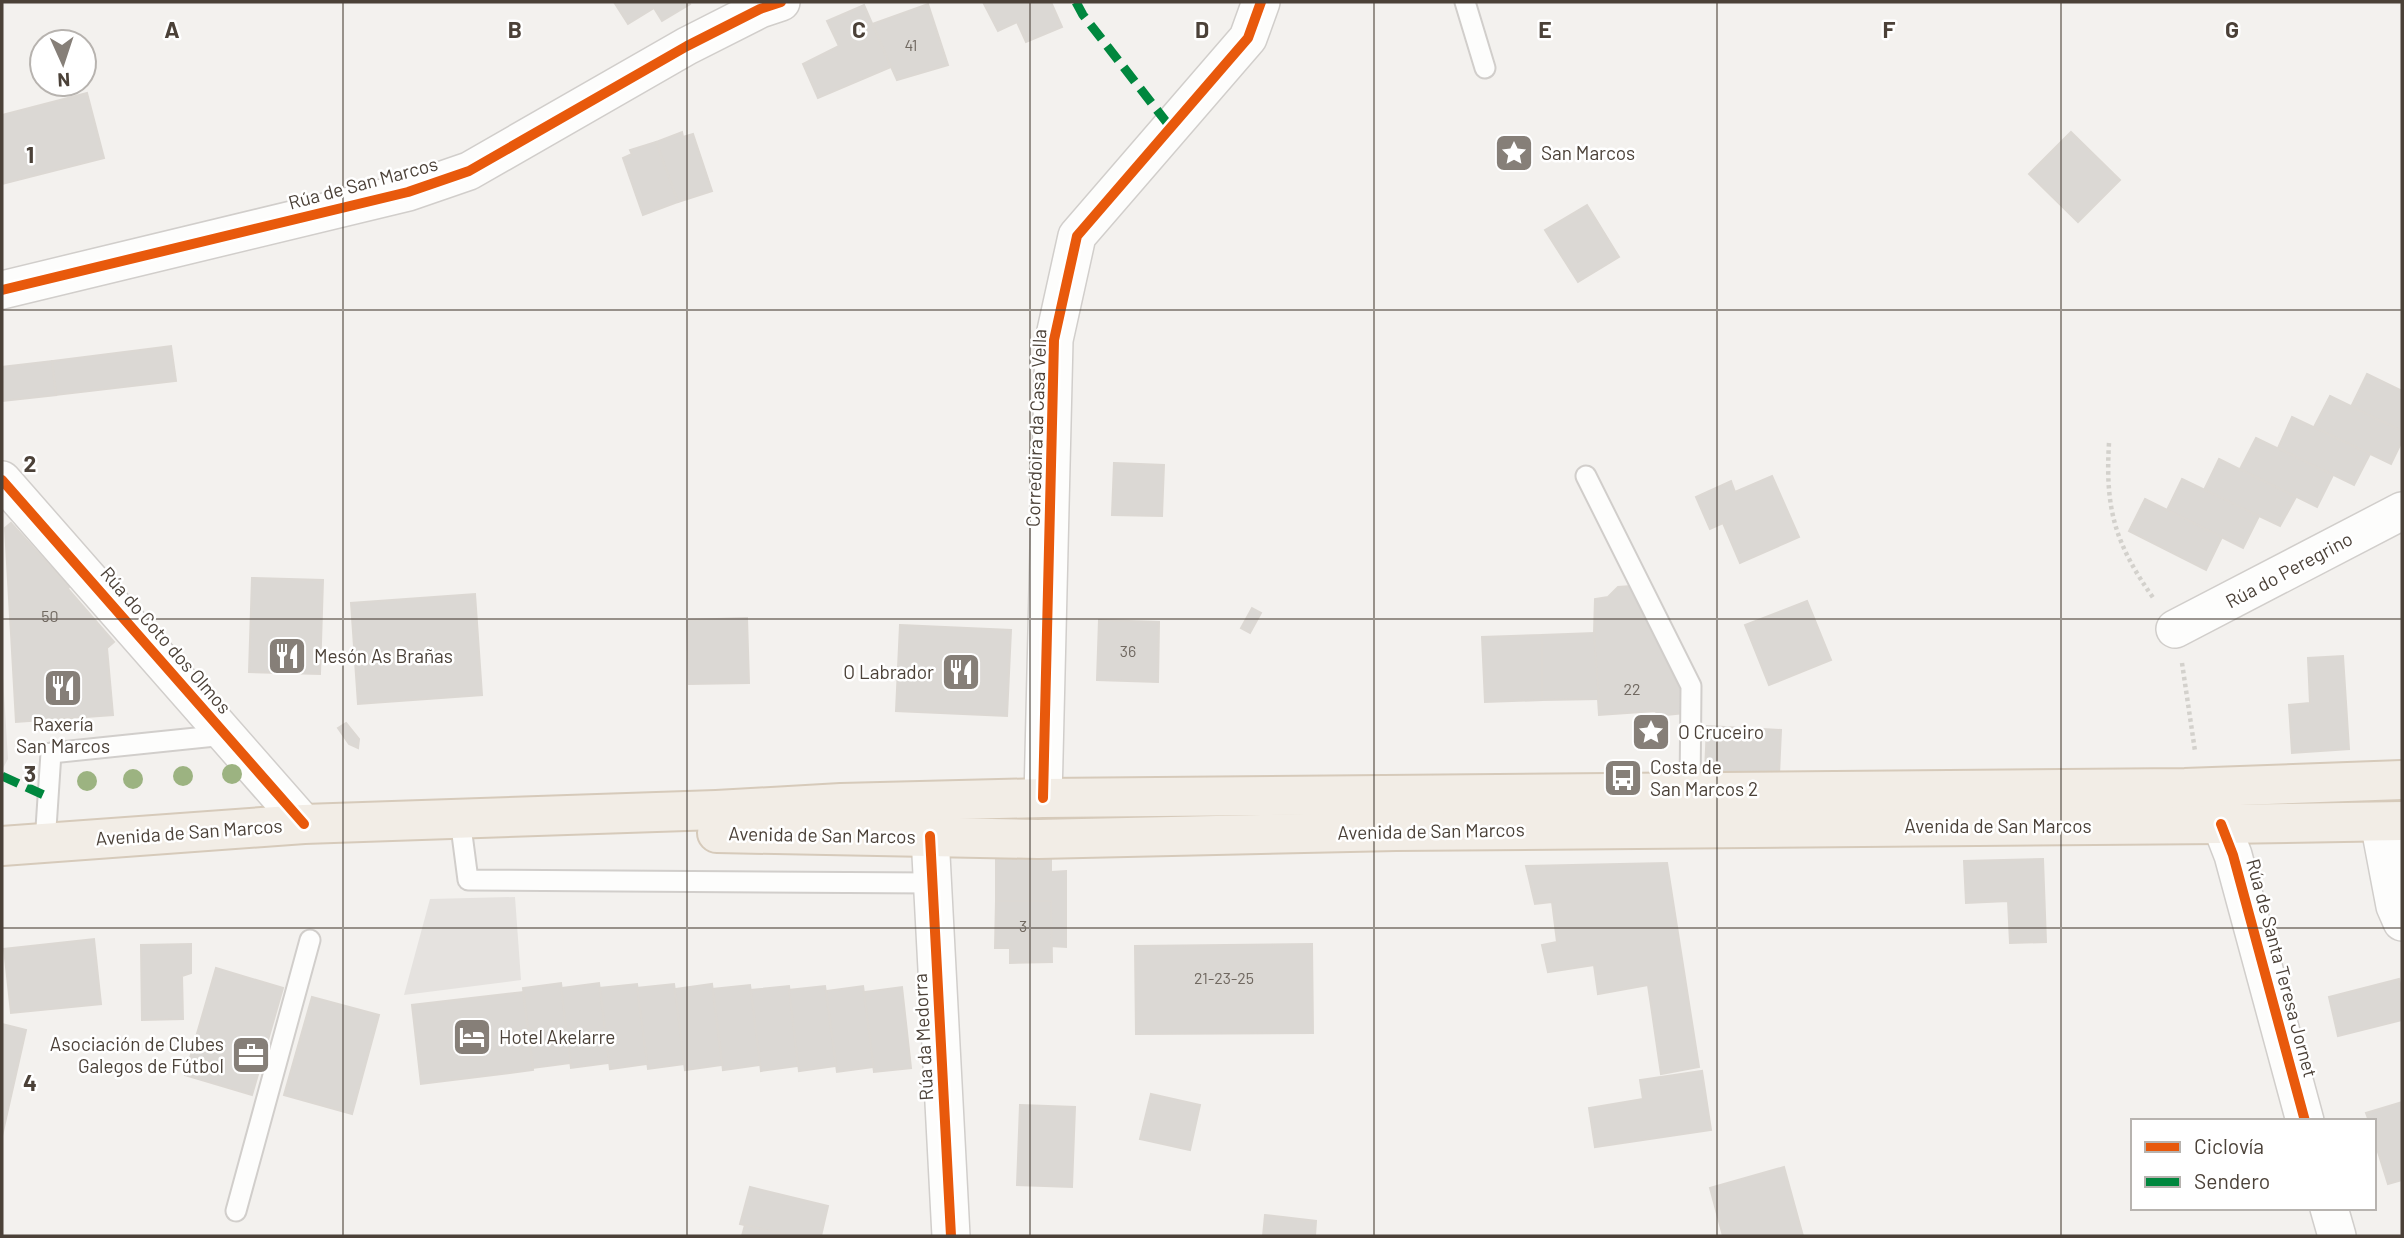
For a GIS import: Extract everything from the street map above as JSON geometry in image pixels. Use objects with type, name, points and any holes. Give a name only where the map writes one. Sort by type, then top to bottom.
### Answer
[{"type":"main road","name":"Avenida de San Marcos","points":[[2,846],[304,824],[841,803],[1043,798],[2198,787],[2402,780]]},
{"type":"main road","points":[[1821,792],[1943,808],[2193,806],[2221,824],[2257,805],[2395,815]]},
{"type":"main road","points":[[841,803],[873,819],[911,818],[930,836],[958,818],[999,817],[1043,798]]},
{"type":"main road","name":"Avenida de San Marcos","points":[[460,819],[587,831],[1038,839],[1694,827],[2221,824]]},
{"type":"street","name":"Rúa de San Marcos","points":[[2,290],[395,196],[439,183],[469,171],[687,46],[760,9],[781,2]]},
{"type":"street","name":"Corredoira da Casa Vella","points":[[1043,798],[1054,340],[1077,236],[1248,38],[1261,2]]},
{"type":"street","name":"Rúa do Coto dos Olmos","points":[[2,480],[304,824]]},
{"type":"street","name":"Rúa do Peregrino","points":[[2175,629],[2402,511]]},
{"type":"street","points":[[2395,815],[2395,906],[2402,922]]},
{"type":"street","name":"Rúa de Santa Teresa Jornet","points":[[2221,824],[2233,855],[2304,1119]]},
{"type":"street","name":"Rúa da Medorra","points":[[930,836],[951,1236]]},
{"type":"street","points":[[2330,1210],[2337,1236]]},
{"type":"lane","points":[[1465,2],[1485,68]]},
{"type":"lane","points":[[1586,476],[1690,686],[1690,793]]},
{"type":"lane","points":[[45,843],[51,753],[225,735]]},
{"type":"lane","points":[[460,819],[468,880],[932,883]]},
{"type":"lane","points":[[236,1211],[310,940]]},
{"type":"path","points":[[2109,443],[2109,506],[2121,541],[2134,570],[2175,629],[2181,654],[2198,787]]},
{"type":"shaded area","points":[[2,661],[8,759],[2,770]]},
{"type":"shaded area","points":[[515,897],[521,980],[404,995],[430,899]]},
{"type":"building","points":[[614,2],[690,4],[662,21],[654,8],[628,24]]},
{"type":"building","points":[[983,2],[1051,2],[1062,27],[1026,42],[1017,22],[998,31]]},
{"type":"building","points":[[928,4],[948,65],[897,80],[872,24]]},
{"type":"building","points":[[864,5],[891,67],[818,98],[803,64],[839,46],[827,21]]},
{"type":"building","points":[[68,98],[88,98],[104,158],[2,184],[2,115]]},
{"type":"building","points":[[682,132],[683,137],[693,134],[712,191],[678,202],[656,142]]},
{"type":"building","points":[[2071,132],[2120,180],[2078,222],[2029,174]]},
{"type":"building","points":[[656,142],[678,202],[643,215],[623,158],[632,154],[630,150]]},
{"type":"building","points":[[1587,205],[1619,257],[1578,282],[1545,230]]},
{"type":"building","points":[[171,346],[176,381],[56,395],[52,361]]},
{"type":"building","points":[[52,361],[56,395],[3,401],[2,367]]},
{"type":"building","points":[[2367,374],[2402,391],[2402,431],[2351,407]]},
{"type":"building","points":[[2330,396],[2402,431],[2402,441],[2391,464],[2314,427]]},
{"type":"building","points":[[2292,417],[2370,454],[2354,485],[2278,448]]},
{"type":"building","points":[[2256,438],[2333,475],[2317,507],[2240,469]]},
{"type":"building","points":[[2219,459],[2296,497],[2280,526],[2204,490]]},
{"type":"building","points":[[1114,463],[1164,465],[1162,516],[1112,515]]},
{"type":"building","points":[[1772,476],[1799,537],[1740,563],[1723,523],[1710,529],[1696,497],[1731,481],[1735,492]]},
{"type":"building","points":[[2182,479],[2259,516],[2243,548],[2167,510]]},
{"type":"building","points":[[2145,499],[2222,537],[2206,570],[2129,531]]},
{"type":"building","points":[[11,523],[114,642],[107,648],[113,715],[16,722],[5,528]]},
{"type":"building","points":[[252,578],[323,580],[320,674],[249,672]]},
{"type":"building","points":[[1632,586],[1681,690],[1684,713],[1657,716],[1656,711],[1599,715],[1594,633],[1595,599],[1608,597],[1618,587]]},
{"type":"building","points":[[475,594],[482,695],[358,704],[351,603]]},
{"type":"building","points":[[1807,601],[1831,660],[1769,685],[1745,625]]},
{"type":"building","points":[[1252,608],[1261,613],[1250,633],[1241,628]]},
{"type":"building","points":[[747,618],[749,683],[689,684],[687,620]]},
{"type":"building","points":[[1099,620],[1159,622],[1158,682],[1097,680]]},
{"type":"building","points":[[900,625],[1011,630],[1007,716],[896,711]]},
{"type":"building","points":[[1594,633],[1599,699],[1542,700],[1542,635]]},
{"type":"building","points":[[1542,635],[1542,700],[1485,702],[1482,637]]},
{"type":"building","points":[[2343,656],[2349,749],[2292,753],[2289,705],[2310,703],[2308,658]]},
{"type":"building","points":[[346,723],[359,739],[358,748],[349,744],[338,728]]},
{"type":"building","points":[[1707,726],[1781,730],[1779,775],[1705,772]]},
{"type":"building","points":[[996,856],[1051,856],[1051,872],[1066,871],[1066,947],[1051,946],[1051,901],[996,901]]},
{"type":"building","points":[[2043,859],[2046,942],[2010,943],[2008,901],[1966,903],[1964,861]]},
{"type":"building","points":[[1667,863],[1699,1067],[1661,1074],[1648,985],[1598,994],[1594,965],[1548,972],[1542,945],[1557,942],[1552,902],[1535,904],[1526,866]]},
{"type":"building","points":[[996,901],[1051,901],[1052,962],[1010,963],[1010,948],[995,948]]},
{"type":"building","points":[[94,939],[101,1004],[11,1013],[4,949]]},
{"type":"building","points":[[191,944],[191,973],[182,976],[183,1019],[142,1020],[141,945]]},
{"type":"building","points":[[1312,944],[1313,1033],[1136,1034],[1135,946]]},
{"type":"building","points":[[216,968],[283,988],[252,1095],[185,1075]]},
{"type":"building","points":[[2399,979],[2402,1020],[2338,1036],[2329,997]]},
{"type":"building","points":[[561,983],[571,1063],[533,1068],[523,988]]},
{"type":"building","points":[[599,983],[609,1063],[571,1068],[561,988]]},
{"type":"building","points":[[637,984],[647,1064],[610,1069],[600,988]]},
{"type":"building","points":[[674,984],[685,1064],[648,1069],[637,988]]},
{"type":"building","points":[[712,984],[722,1065],[685,1070],[675,989]]},
{"type":"building","points":[[750,985],[760,1065],[723,1070],[713,989]]},
{"type":"building","points":[[789,986],[798,1066],[761,1071],[751,990]]},
{"type":"building","points":[[825,986],[836,1066],[799,1071],[789,990]]},
{"type":"building","points":[[863,986],[874,1067],[837,1072],[826,991]]},
{"type":"building","points":[[902,987],[911,1068],[874,1072],[864,992]]},
{"type":"building","name":"Hotel Akelarre","points":[[523,992],[533,1070],[421,1084],[412,1005]]},
{"type":"building","points":[[312,997],[379,1015],[352,1114],[284,1095]]},
{"type":"building","points":[[2,1024],[26,1030],[2,1136]]},
{"type":"building","points":[[1702,1071],[1711,1130],[1595,1147],[1589,1108],[1643,1099],[1640,1080]]},
{"type":"building","points":[[1151,1094],[1200,1105],[1190,1150],[1140,1139]]},
{"type":"building","points":[[2402,1102],[2402,1180],[2388,1184],[2376,1145],[2376,1119],[2368,1119],[2366,1113]]},
{"type":"building","points":[[1020,1105],[1075,1107],[1072,1187],[1017,1185]]},
{"type":"building","points":[[1784,1167],[1803,1236],[1723,1236],[1710,1188]]},
{"type":"building","points":[[750,1187],[828,1206],[821,1236],[792,1236],[740,1224]]},
{"type":"building","points":[[1265,1215],[1316,1221],[1315,1236],[1263,1236]]},
{"type":"building","points":[[745,1225],[792,1236],[742,1236]]},
{"type":"marked path","points":[[1076,2],[1083,15],[1171,128]]},
{"type":"marked path","points":[[2,776],[48,797]]},
{"type":"cycle path","points":[[2,290],[408,192],[469,171],[687,46],[760,9],[781,2]]},
{"type":"cycle path","points":[[1043,798],[1054,340],[1077,236],[1248,38],[1261,2]]},
{"type":"cycle path","points":[[2,480],[304,824]]},
{"type":"cycle path","points":[[2221,824],[2233,855],[2304,1119]]},
{"type":"cycle path","points":[[930,836],[951,1236]]},
{"type":"place","name":"San Marcos","points":[[1514,153]]},
{"type":"place","name":"Mesón As Brañas","points":[[287,656]]},
{"type":"place","name":"O Labrador","points":[[961,672]]},
{"type":"place","name":"Raxería San Marcos","points":[[63,688]]},
{"type":"place","name":"O Cruceiro","points":[[1651,732]]},
{"type":"place","name":"Costa de San Marcos 2","points":[[1623,778]]},
{"type":"place","name":"Hotel Akelarre","points":[[472,1037]]},
{"type":"place","name":"Asociación de Clubes Galegos de Fútbol","points":[[251,1055]]}]
